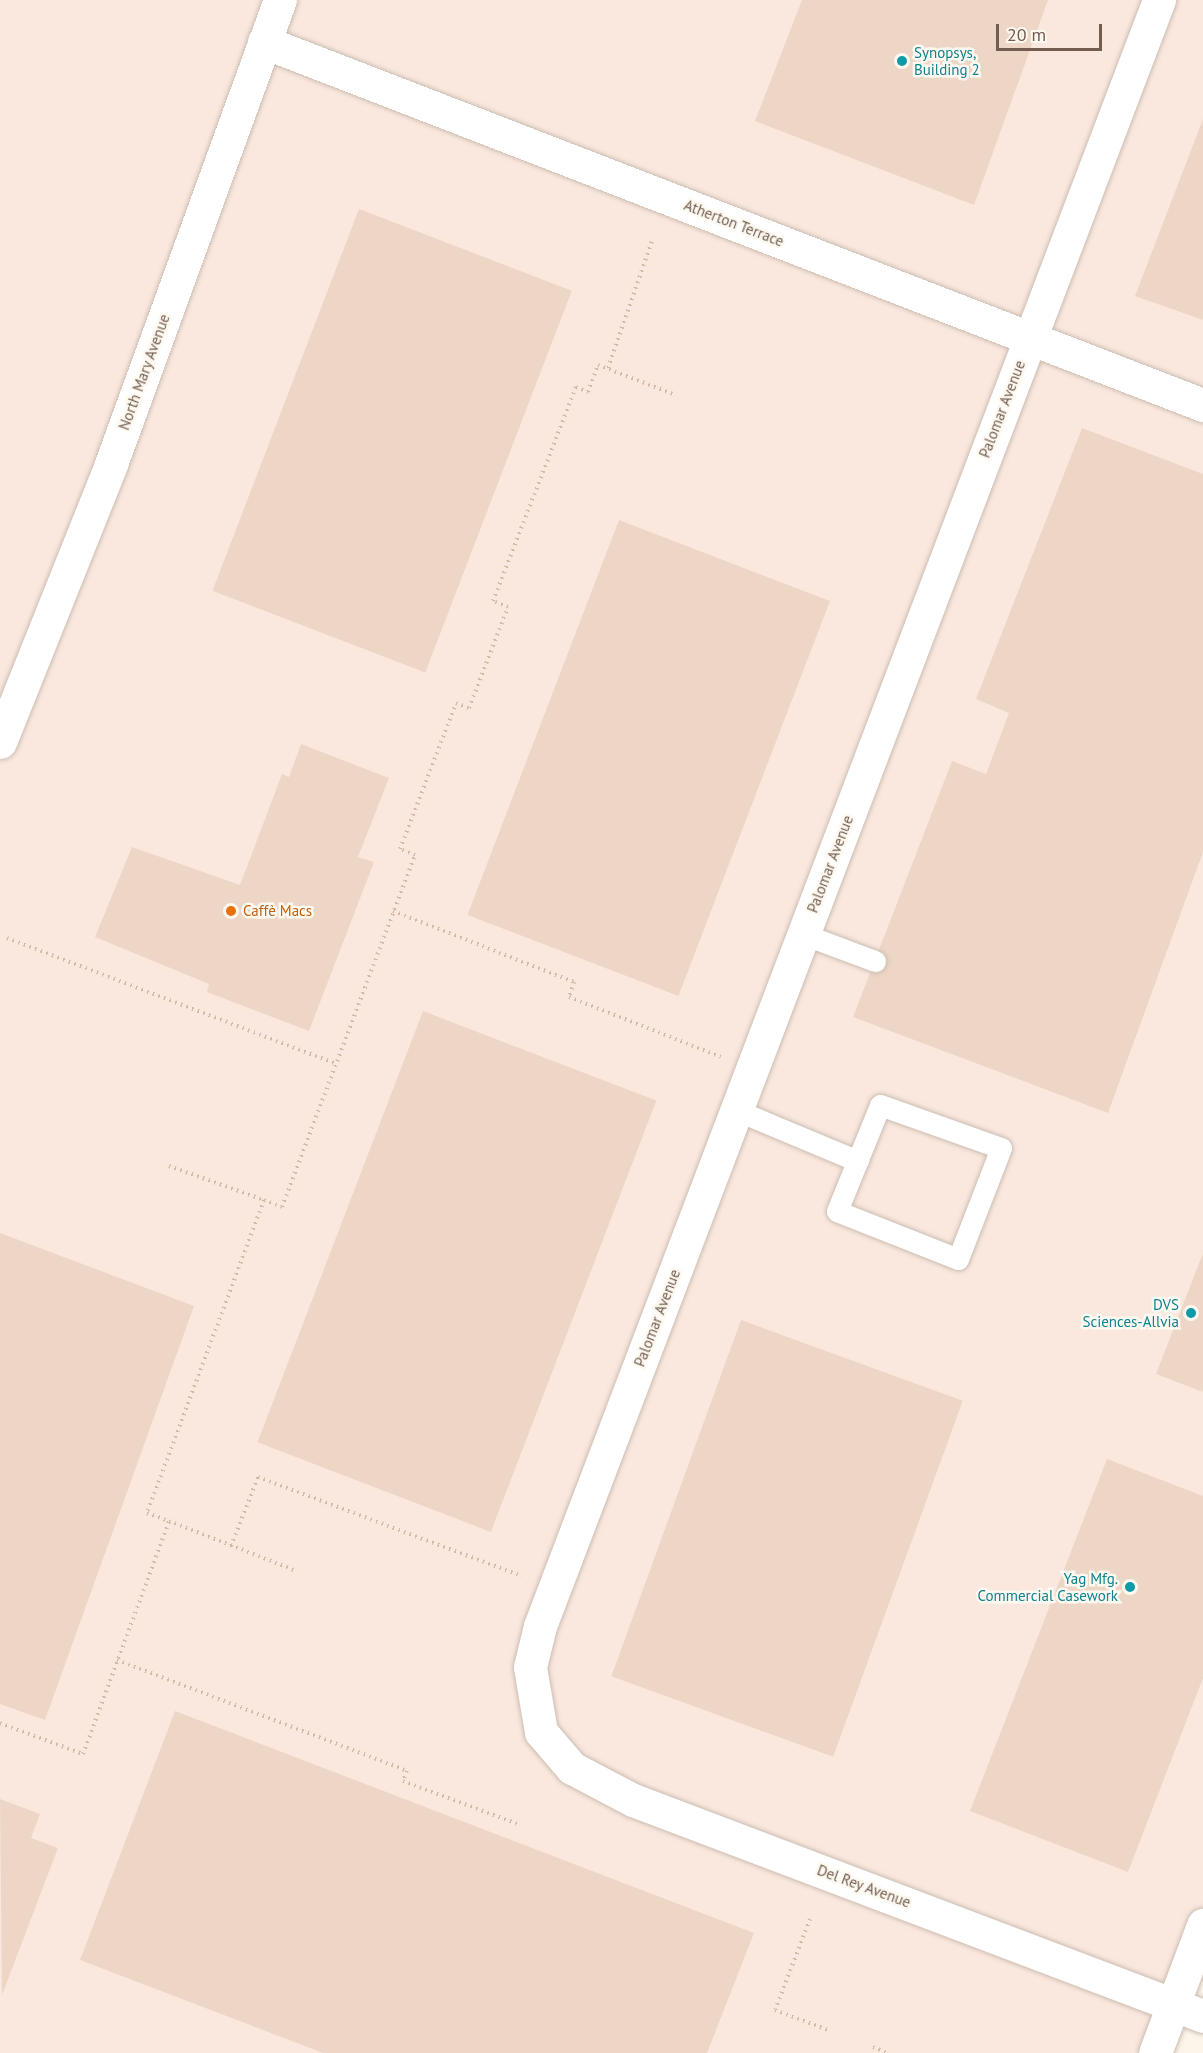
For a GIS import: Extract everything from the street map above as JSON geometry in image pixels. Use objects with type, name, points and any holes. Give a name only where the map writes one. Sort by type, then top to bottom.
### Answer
[{"type":"street","name":"North Mary Avenue","points":[[0,742],[111,464],[280,0]]},
{"type":"street","name":"Palomar Avenue","points":[[541,1732],[530,1667],[540,1626],[1159,0]]},
{"type":"street","name":"Atherton Terrace","points":[[264,42],[1030,336],[1203,405]]},
{"type":"street","name":"Del Rey Avenue","points":[[541,1732],[572,1768],[633,1800],[1203,2016]]},
{"type":"street","points":[[1155,2053],[1203,1925]]},
{"type":"lane","points":[[803,934],[875,961]]},
{"type":"lane","points":[[880,1105],[1001,1148],[958,1259],[837,1212],[858,1161],[880,1105]]},
{"type":"lane","points":[[736,1110],[858,1161]]},
{"type":"path","points":[[608,368],[652,242]]},
{"type":"path","points":[[169,1166],[282,1207],[334,1064],[415,855],[400,849],[456,703],[469,708],[508,607],[493,601],[576,387],[588,392],[598,365],[673,394]]},
{"type":"path","points":[[393,911],[574,982],[569,997],[725,1058]]},
{"type":"path","points":[[7,938],[334,1064]]},
{"type":"path","points":[[264,1200],[147,1513],[294,1570]]},
{"type":"path","points":[[231,1546],[258,1477],[523,1576]]},
{"type":"path","points":[[0,1723],[83,1754],[169,1521]]},
{"type":"path","points":[[117,1660],[407,1771],[403,1781],[520,1825]]},
{"type":"path","points":[[810,1919],[775,2010],[828,2030]]},
{"type":"path","points":[[873,2048],[887,2053]]},
{"type":"shaded area","points":[[0,0],[1203,0],[1203,1981],[1172,1969],[1139,2053],[0,2053]]},
{"type":"building","name":"Synopsys, Building 2","points":[[802,0],[1048,0],[974,205],[755,121]]},
{"type":"building","points":[[1203,119],[1203,320],[1135,296]]},
{"type":"building","points":[[359,209],[572,291],[425,673],[212,591]]},
{"type":"building","points":[[1082,428],[1203,474],[1203,852],[1108,1113],[853,1017],[952,761],[986,774],[1009,713],[976,699]]},
{"type":"building","points":[[619,520],[830,601],[678,996],[467,915]]},
{"type":"building","name":"Caffè Macs","points":[[301,744],[389,778],[358,857],[374,862],[309,1031],[207,992],[209,984],[95,937],[132,847],[240,885],[282,774],[289,777]]},
{"type":"building","points":[[423,1011],[656,1101],[491,1532],[257,1442]]},
{"type":"building","points":[[0,1233],[194,1306],[45,1720],[0,1704]]},
{"type":"building","name":"DVS Sciences-Allvia","points":[[1203,1253],[1203,1392],[1156,1374]]},
{"type":"building","points":[[741,1320],[963,1401],[833,1757],[611,1676]]},
{"type":"building","name":"Yag Mfg. Commercial Casework","points":[[1107,1459],[1203,1496],[1203,1678],[1128,1872],[970,1811]]},
{"type":"building","points":[[175,1711],[754,1933],[707,2053],[323,2053],[80,1960]]},
{"type":"building","points":[[0,1799],[40,1814],[31,1838],[58,1848],[2,1995]]},
{"type":"place","name":"Synopsys, Building 2","points":[[902,61]]},
{"type":"place","name":"Caffè Macs","points":[[231,911]]},
{"type":"place","name":"DVS Sciences-Allvia","points":[[1191,1313]]},
{"type":"place","name":"Yag Mfg. Commercial Casework","points":[[1130,1587]]}]
